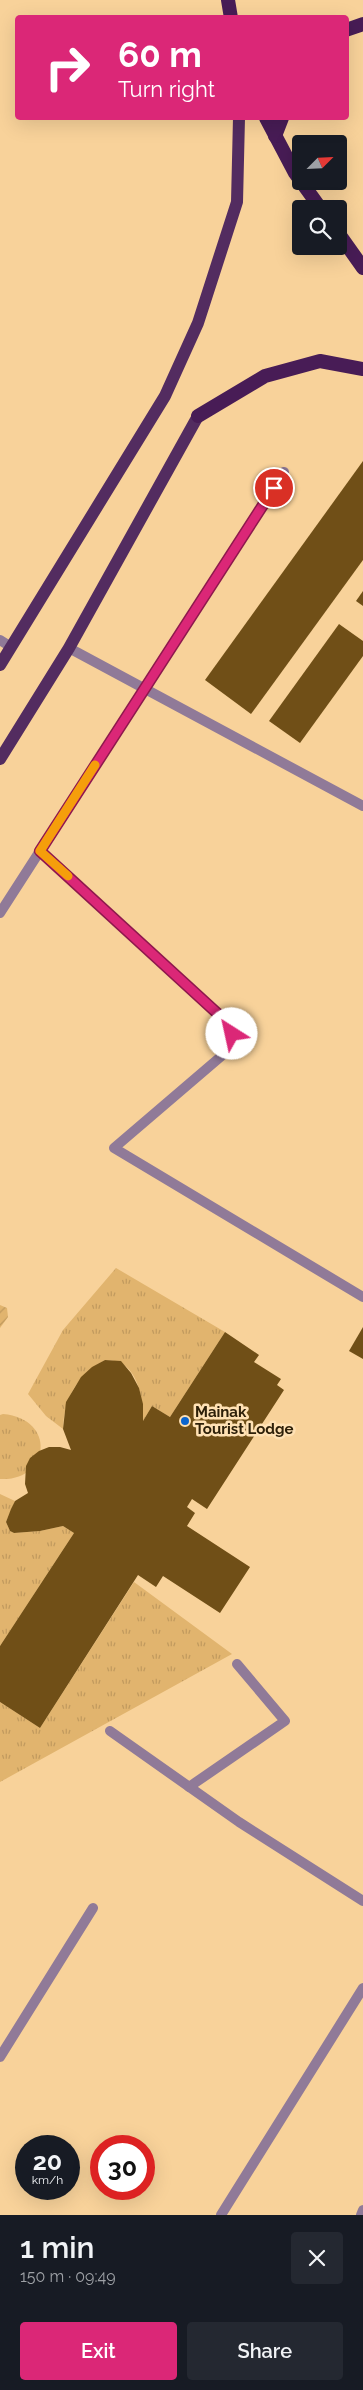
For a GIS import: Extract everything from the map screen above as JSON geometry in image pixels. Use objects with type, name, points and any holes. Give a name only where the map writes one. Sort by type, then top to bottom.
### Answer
[{"type":"highway","points":[[228,0],[230,15]]},
{"type":"highway","points":[[349,29],[363,24]]},
{"type":"highway","points":[[267,120],[295,173],[314,200]]},
{"type":"highway","points":[[275,136],[281,120]]},
{"type":"highway","points":[[347,245],[363,268]]},
{"type":"highway","points":[[198,416],[265,376],[320,361],[363,369]]},
{"type":"main road","points":[[0,665],[165,396],[198,323],[237,202],[239,120]]},
{"type":"main road","points":[[0,759],[69,648],[198,416]]},
{"type":"street","points":[[0,913],[284,472]]},
{"type":"street","points":[[0,640],[10,648]]},
{"type":"street","points":[[69,648],[363,806]]},
{"type":"street","points":[[40,851],[229,1024],[232,1031],[230,1046],[224,1053],[114,1148],[363,1298]]},
{"type":"street","points":[[190,1787],[286,1722],[237,1664]]},
{"type":"street","points":[[110,1731],[238,1822],[363,1901]]},
{"type":"street","points":[[0,2056],[93,1908]]},
{"type":"street","points":[[221,2215],[363,1988]]},
{"type":"street","points":[[361,2215],[363,2210]]},
{"type":"green space","points":[[116,1268],[225,1332],[170,1417],[152,1406],[143,1421],[142,1401],[136,1380],[124,1365],[116,1361],[105,1360],[87,1373],[74,1389],[66,1407],[63,1429],[46,1416],[28,1394],[63,1330]]},
{"type":"green space","points":[[0,1305],[7,1308],[8,1317],[0,1328]]},
{"type":"green space","points":[[0,1415],[21,1418],[33,1427],[39,1438],[40,1450],[37,1461],[29,1471],[16,1477],[0,1479]]},
{"type":"green space","points":[[0,1494],[15,1501],[6,1522],[10,1531],[14,1533],[40,1531],[63,1526],[74,1533],[0,1646]]},
{"type":"green space","points":[[134,1582],[232,1654],[0,1782],[0,1702],[40,1728]]},
{"type":"building","points":[[363,461],[363,560],[251,714],[205,680]]},
{"type":"building","points":[[363,591],[363,606],[356,601]]},
{"type":"building","points":[[339,624],[363,641],[363,656],[300,743],[269,721]]},
{"type":"building","points":[[363,1327],[363,1359],[349,1351]]},
{"type":"building","points":[[225,1332],[259,1355],[254,1362],[281,1379],[277,1385],[284,1390],[207,1509],[192,1499],[187,1507],[195,1513],[187,1526],[250,1567],[220,1613],[163,1576],[156,1587],[138,1575],[40,1728],[0,1702],[0,1646],[74,1533],[63,1526],[40,1531],[14,1533],[10,1531],[6,1522],[11,1509],[15,1501],[28,1493],[25,1484],[26,1466],[30,1458],[39,1451],[49,1447],[71,1450],[63,1429],[66,1402],[81,1377],[92,1367],[105,1360],[121,1361],[131,1373],[139,1388],[143,1404],[143,1421],[152,1406],[170,1417]]},
{"type":"slow traffic","points":[[68,876],[40,851],[95,765]]},
{"type":"place","name":"Mainak Tourist Lodge","points":[[185,1421]]},
{"type":"route","points":[[232,1034],[229,1024],[40,851],[274,488]]}]
